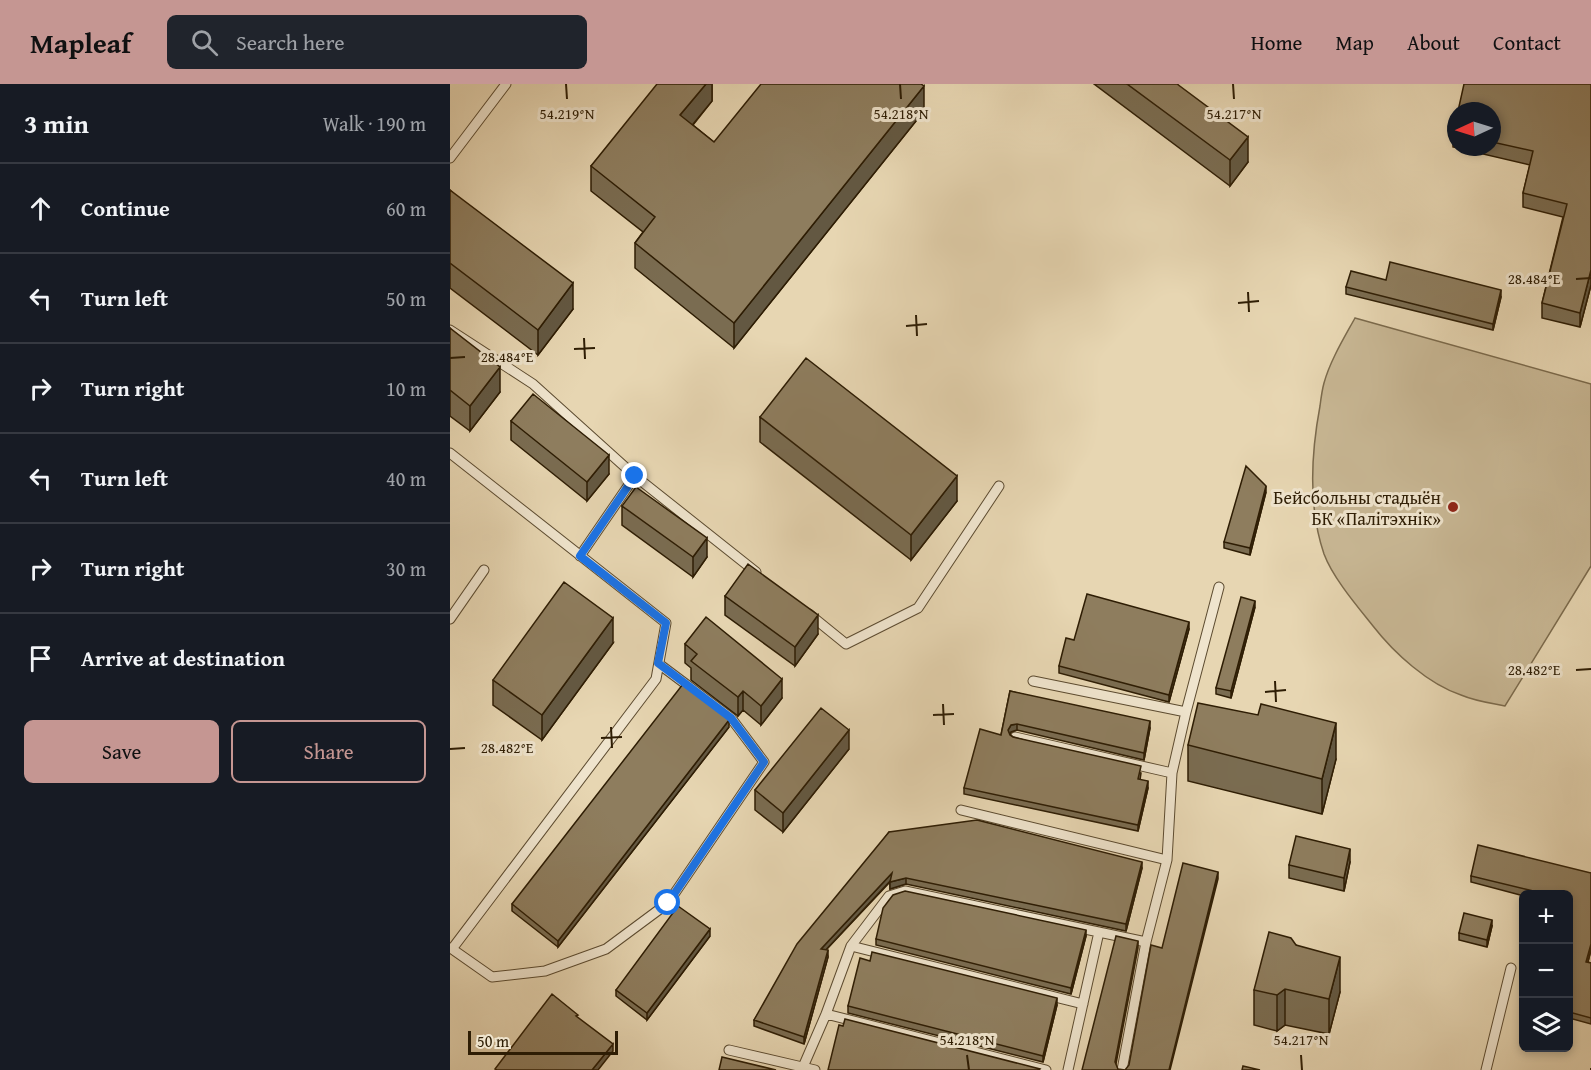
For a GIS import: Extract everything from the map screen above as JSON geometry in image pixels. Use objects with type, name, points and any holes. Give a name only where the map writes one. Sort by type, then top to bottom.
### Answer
[{"type":"lane","points":[[450,158],[506,84]]},
{"type":"lane","points":[[450,330],[533,384],[635,476],[763,578]]},
{"type":"lane","points":[[450,453],[666,623],[658,663],[656,679],[451,948],[492,977],[545,971],[606,949],[668,903],[764,762],[731,718],[658,663]]},
{"type":"lane","points":[[580,556],[635,476]]},
{"type":"lane","points":[[800,607],[846,644],[918,608],[999,486]]},
{"type":"lane","points":[[450,619],[484,570]]},
{"type":"lane","points":[[1122,1070],[1146,942],[1167,860],[1172,773],[1219,587]]},
{"type":"lane","points":[[1033,681],[1186,712]]},
{"type":"lane","points":[[1015,737],[1172,773]]},
{"type":"lane","points":[[961,810],[1167,860]]},
{"type":"lane","points":[[803,1067],[851,945],[889,896],[905,891],[1146,942]]},
{"type":"lane","points":[[1068,1070],[1099,932]]},
{"type":"lane","points":[[851,945],[1083,1004]]},
{"type":"lane","points":[[1486,1070],[1511,968]]},
{"type":"lane","points":[[825,1014],[1046,1070]]},
{"type":"lane","points":[[729,1050],[815,1070]]},
{"type":"shaded area","name":"Бейсбольны стадыён БК «Палітэхнік»","points":[[1355,318],[1591,384],[1591,566],[1505,706],[1472,699],[1449,690],[1412,666],[1391,647],[1360,610],[1339,582],[1324,554],[1313,499],[1313,462],[1317,424],[1327,375]]},
{"type":"building","points":[[657,84],[706,84],[680,115],[714,142],[761,84],[921,84],[924,86],[734,323],[635,243],[655,217],[591,166]]},
{"type":"building","points":[[1127,84],[1177,84],[1248,137],[1230,160]]},
{"type":"building","points":[[1464,84],[1591,84],[1591,270],[1580,313],[1542,303],[1567,204],[1523,193],[1533,151],[1501,144],[1501,102],[1460,102]]},
{"type":"building","points":[[450,190],[573,283],[538,330],[450,263]]},
{"type":"building","points":[[1390,262],[1501,290],[1493,324],[1346,287],[1351,271],[1386,280]]},
{"type":"building","points":[[450,328],[500,367],[470,406],[450,390]]},
{"type":"building","points":[[806,358],[957,476],[911,535],[760,417]]},
{"type":"building","points":[[533,394],[609,455],[587,482],[511,421]]},
{"type":"building","points":[[1246,466],[1266,486],[1250,548],[1224,542]]},
{"type":"building","points":[[636,487],[707,538],[693,557],[622,506]]},
{"type":"building","points":[[748,564],[818,615],[795,647],[725,596]]},
{"type":"building","points":[[564,582],[613,618],[542,715],[493,680]]},
{"type":"building","points":[[1087,594],[1189,622],[1169,695],[1059,666],[1066,638],[1074,640]]},
{"type":"building","points":[[1241,597],[1255,601],[1231,691],[1216,688]]},
{"type":"building","points":[[706,617],[782,679],[761,706],[743,691],[738,697],[691,661],[697,654],[685,644]]},
{"type":"building","points":[[683,684],[729,720],[558,941],[512,904]]},
{"type":"building","points":[[1010,691],[1150,721],[1144,753],[1017,724],[1011,725],[1008,730],[1013,737],[1141,766],[1138,779],[1148,781],[1138,825],[964,788],[980,729],[1001,735]]},
{"type":"building","points":[[1198,703],[1258,715],[1261,704],[1336,723],[1322,779],[1188,745]]},
{"type":"building","points":[[821,708],[849,730],[783,813],[755,790]]},
{"type":"building","points":[[977,820],[1142,862],[1126,924],[906,878],[890,882],[892,873],[821,949],[828,950],[804,1037],[754,1020],[797,944],[889,832]]},
{"type":"building","points":[[1296,836],[1350,849],[1344,878],[1289,865]]},
{"type":"building","points":[[1478,845],[1591,873],[1591,944],[1586,962],[1591,963],[1591,1018],[1573,1013],[1573,890],[1529,890],[1471,876]]},
{"type":"building","points":[[1183,863],[1218,872],[1169,1070],[1125,1070],[1129,1065],[1151,945],[1162,948]]},
{"type":"building","points":[[905,891],[1086,930],[1071,988],[876,939],[883,908],[893,895]]},
{"type":"building","points":[[678,906],[710,929],[647,1013],[616,990]]},
{"type":"building","points":[[1464,913],[1492,920],[1487,940],[1459,933]]},
{"type":"building","points":[[1269,932],[1291,938],[1296,945],[1340,957],[1329,999],[1285,989],[1277,995],[1254,990]]},
{"type":"building","points":[[1116,936],[1138,941],[1115,1062],[1118,1069],[1125,1070],[1082,1070]]},
{"type":"building","points":[[872,952],[1057,998],[1043,1056],[848,1006],[860,958],[870,961]]},
{"type":"building","points":[[552,994],[578,1015],[576,1016],[613,1044],[592,1070],[495,1069]]},
{"type":"building","points":[[845,1019],[1040,1069],[828,1070],[839,1025],[843,1026]]},
{"type":"building","points":[[722,1057],[776,1070],[719,1070]]},
{"type":"building","points":[[1243,1066],[1260,1070],[1242,1070]]},
{"type":"place","name":"Бейсбольны стадыён БК «Палітэхнік»","points":[[1453,507]]},
{"type":"route","points":[[635,476],[580,556],[666,623],[658,663],[731,718],[764,762],[668,903]]}]
